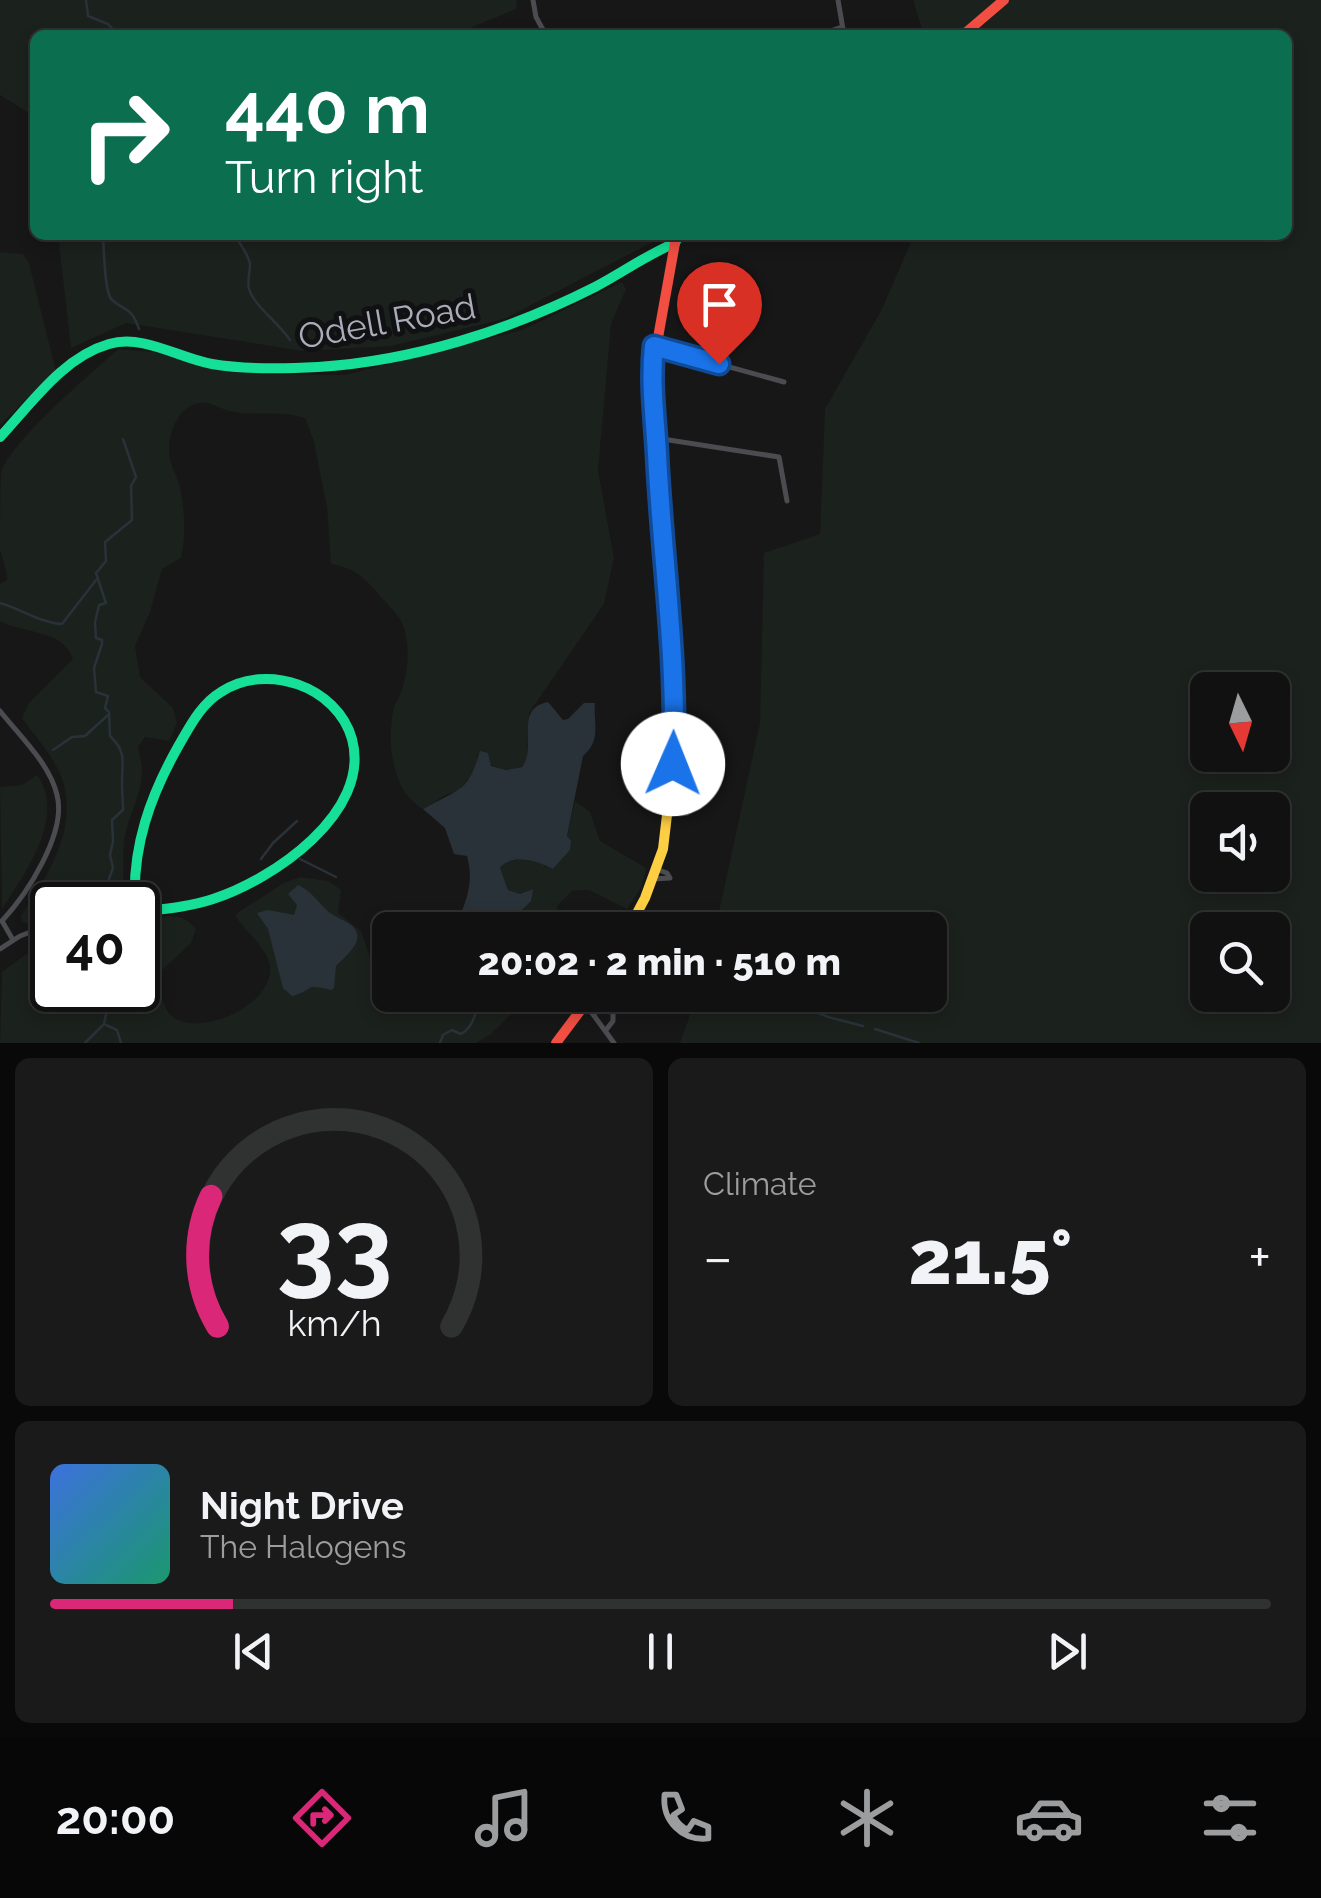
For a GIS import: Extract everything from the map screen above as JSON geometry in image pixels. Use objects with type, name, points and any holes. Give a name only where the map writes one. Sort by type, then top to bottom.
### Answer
[{"type":"street","points":[[533,0],[544,30]]},
{"type":"street","points":[[838,0],[843,30]]},
{"type":"street","points":[[969,30],[1004,0]]},
{"type":"street","name":"Odell Road","points":[[0,438],[74,364],[110,344],[151,345],[214,364],[342,364],[450,343],[522,320],[605,282],[675,240]]},
{"type":"street","points":[[636,912],[666,835],[674,744],[672,633],[652,371],[677,240]]},
{"type":"street","points":[[654,346],[784,382]]},
{"type":"street","points":[[656,438],[780,457],[787,502]]},
{"type":"street","points":[[265,679],[296,683],[323,697],[350,731],[355,767],[341,802],[312,840],[274,870],[229,894],[188,906],[136,908],[136,855],[150,800],[192,722],[208,702],[236,684],[265,679]]},
{"type":"street","points":[[0,711],[36,757],[58,800],[54,831],[38,872],[1,920],[14,940]]},
{"type":"street","points":[[668,814],[687,813],[692,810],[693,800],[688,794],[670,792]]},
{"type":"street","points":[[0,949],[30,933]]},
{"type":"street","points":[[556,1043],[587,1012]]},
{"type":"street","points":[[589,1012],[614,1043]]},
{"type":"street","points":[[604,1031],[614,1021],[608,1012]]},
{"type":"shaded area","points":[[0,0],[517,0],[516,9],[466,30],[30,30],[30,114],[0,95]]},
{"type":"shaded area","points":[[913,0],[1321,0],[1321,1043],[680,1043],[691,1012],[947,1012],[947,912],[719,912],[760,723],[764,553],[820,534],[825,409],[882,309],[912,240],[1292,240],[1292,30],[922,30]]},
{"type":"shaded area","points":[[59,240],[656,240],[504,319],[391,346],[303,351],[126,323],[71,348]]},
{"type":"shaded area","points":[[0,252],[23,254],[29,263],[56,371],[0,425]]},
{"type":"shaded area","points":[[622,282],[626,289],[611,324],[598,470],[614,558],[604,604],[529,713],[527,763],[501,769],[478,754],[477,769],[458,792],[447,794],[423,809],[413,801],[398,779],[391,738],[393,711],[407,667],[404,628],[364,579],[331,564],[327,507],[305,418],[238,413],[197,403],[176,421],[170,440],[170,459],[183,505],[181,558],[162,569],[135,646],[140,677],[173,708],[177,723],[169,741],[145,737],[138,747],[142,778],[124,840],[123,882],[42,882],[63,837],[67,803],[57,767],[22,718],[29,703],[73,659],[68,649],[52,637],[0,621],[0,584],[7,580],[0,550],[1,473],[20,443],[118,349],[269,374],[345,375],[522,330]]},
{"type":"shaded area","points":[[548,702],[563,720],[584,703],[595,703],[595,737],[583,756],[567,836],[570,850],[553,869],[518,860],[500,868],[508,890],[520,894],[533,889],[531,901],[520,912],[461,912],[469,885],[467,856],[454,854],[445,828],[423,809],[461,788],[480,751],[488,753],[491,766],[506,770],[522,767],[528,749],[529,720],[537,706]]},
{"type":"shaded area","points":[[37,775],[45,791],[45,826],[31,862],[2,909],[0,787],[22,785]]},
{"type":"shaded area","points":[[575,801],[590,812],[600,841],[646,868],[641,888],[627,909],[589,890],[573,890],[556,912],[522,912],[532,889],[520,894],[508,890],[500,869],[517,860],[553,869],[570,850],[567,836]]},
{"type":"shaded area","points":[[300,877],[329,881],[341,890],[338,913],[361,931],[372,963],[372,1012],[513,1012],[476,1043],[0,1043],[2,972],[30,953],[30,1012],[160,1012],[160,991],[170,1014],[187,1023],[234,1014],[260,994],[270,967],[266,954],[236,917],[237,913]]},
{"type":"shaded area","points":[[298,885],[351,925],[357,936],[353,948],[336,966],[334,988],[312,987],[292,996],[283,988],[268,929],[257,913],[268,910],[294,915],[297,905],[288,894]]},
{"type":"shaded area","points":[[30,901],[30,925],[22,922],[21,915]]},
{"type":"shaded area","points":[[160,916],[178,917],[191,923],[196,930],[191,943],[160,972]]},
{"type":"waterway","points":[[86,0],[88,16],[113,30]]},
{"type":"waterway","points":[[103,240],[109,296],[131,313],[139,329]]},
{"type":"waterway","points":[[238,240],[249,260],[248,286],[252,295],[290,340]]},
{"type":"waterway","points":[[110,882],[112,820],[123,810],[122,757],[110,736],[109,712],[105,708],[108,696],[96,692],[94,668],[102,640],[96,638],[95,622],[99,605],[106,603],[96,573],[106,561],[105,542],[132,520],[131,486],[136,477],[123,439]]},
{"type":"waterway","points":[[0,603],[62,624],[96,580]]},
{"type":"waterway","points":[[53,750],[72,737],[85,736],[108,715]]},
{"type":"waterway","points":[[261,859],[297,821]]},
{"type":"waterway","points":[[300,859],[336,877]]},
{"type":"waterway","points":[[106,1012],[104,1024],[117,1030],[121,1043]]},
{"type":"waterway","points":[[440,1043],[443,1035],[452,1030],[461,1034],[476,1012]]},
{"type":"waterway","points":[[816,1012],[863,1026]]},
{"type":"waterway","points":[[85,1043],[104,1024]]},
{"type":"waterway","points":[[875,1029],[919,1043]]},
{"type":"traffic: fast","points":[[0,437],[62,370],[109,344],[135,342],[212,364],[252,368],[318,367],[390,358],[461,341],[563,303],[676,240]]},
{"type":"traffic: fast","points":[[135,882],[140,842],[159,783],[208,703],[239,683],[258,679],[298,684],[332,705],[352,739],[354,766],[347,793],[332,817],[288,860],[237,890],[195,904],[160,909]]},
{"type":"traffic: slow","points":[[638,912],[663,849],[673,764],[672,633],[656,444]]},
{"type":"traffic: jam","points":[[969,30],[1004,0]]},
{"type":"traffic: jam","points":[[656,444],[652,371],[675,243]]},
{"type":"traffic: jam","points":[[556,1043],[579,1012]]},
{"type":"route","points":[[673,764],[672,633],[658,494],[654,346],[719,364]]}]
